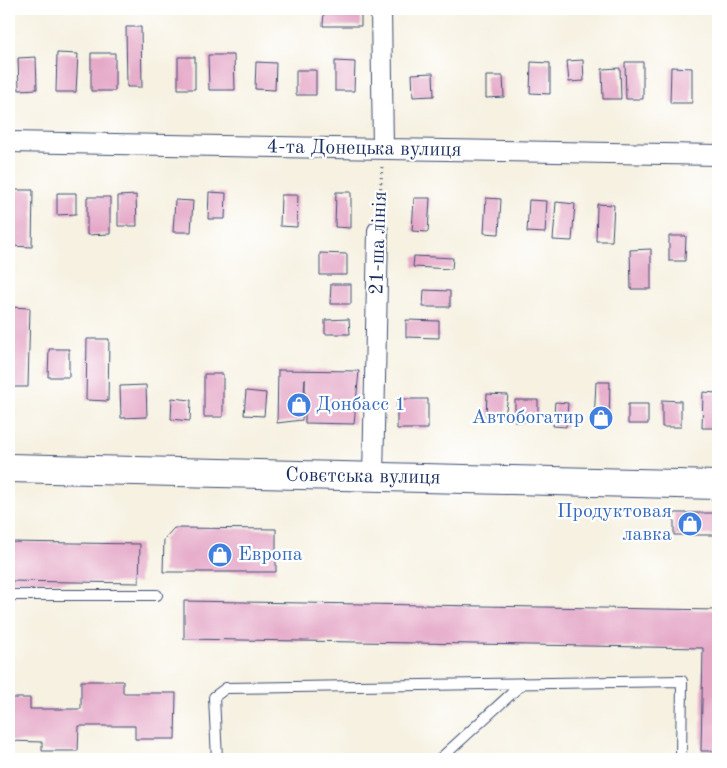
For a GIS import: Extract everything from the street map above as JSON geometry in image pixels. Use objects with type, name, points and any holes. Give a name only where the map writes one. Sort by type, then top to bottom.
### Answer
[{"type":"main road","name":"Совєтська вулиця","points":[[9,468],[718,485]]},
{"type":"street","points":[[381,9],[383,149]]},
{"type":"street","name":"4-та Донецька вулиця","points":[[9,142],[718,156]]},
{"type":"street","name":"21-ша лінія","points":[[373,478],[378,231]]},
{"type":"lane","points":[[9,595],[157,595]]},
{"type":"lane","points":[[217,759],[214,697],[226,688],[682,681],[681,759]]},
{"type":"lane","points":[[440,759],[524,683]]},
{"type":"path","name":"21-ша лінія","points":[[378,231],[383,149]]},
{"type":"building","points":[[324,9],[361,9],[361,26],[323,26]]},
{"type":"building","points":[[414,9],[440,9],[440,11],[414,11]]},
{"type":"building","points":[[126,27],[141,27],[142,87],[127,87]]},
{"type":"building","points":[[57,53],[78,54],[76,92],[56,92]]},
{"type":"building","points":[[91,53],[115,53],[115,91],[91,91]]},
{"type":"building","points":[[208,55],[234,55],[235,90],[209,90]]},
{"type":"building","points":[[36,57],[37,89],[19,90],[18,58]]},
{"type":"building","points":[[178,57],[195,57],[195,89],[178,89]]},
{"type":"building","points":[[583,60],[584,81],[569,82],[567,61]]},
{"type":"building","points":[[335,61],[355,62],[354,91],[335,91]]},
{"type":"building","points":[[256,62],[276,63],[275,90],[255,89]]},
{"type":"building","points":[[531,62],[550,63],[550,94],[530,93]]},
{"type":"building","points":[[625,62],[643,62],[643,99],[626,99]]},
{"type":"building","points":[[671,67],[692,68],[692,103],[670,103]]},
{"type":"building","points":[[620,68],[621,99],[603,99],[602,69]]},
{"type":"building","points":[[296,70],[316,70],[316,95],[296,95]]},
{"type":"building","points":[[433,73],[434,96],[413,97],[412,74]]},
{"type":"building","points":[[486,76],[503,76],[504,97],[486,98]]},
{"type":"building","points":[[11,190],[33,190],[32,247],[10,246]]},
{"type":"building","points":[[209,192],[226,193],[225,219],[208,219]]},
{"type":"building","points":[[336,192],[351,192],[351,228],[335,227]]},
{"type":"building","points":[[57,193],[76,193],[76,214],[57,215]]},
{"type":"building","points":[[136,195],[137,226],[118,226],[118,196]]},
{"type":"building","points":[[281,195],[298,195],[297,227],[280,226]]},
{"type":"building","points":[[87,197],[110,197],[110,234],[87,235]]},
{"type":"building","points":[[414,198],[430,198],[428,232],[412,231]]},
{"type":"building","points":[[486,198],[501,199],[499,234],[484,233]]},
{"type":"building","points":[[175,200],[193,201],[191,232],[173,232]]},
{"type":"building","points":[[529,200],[547,201],[545,233],[527,232]]},
{"type":"building","points":[[556,202],[575,204],[572,241],[553,240]]},
{"type":"building","points":[[597,204],[614,205],[612,241],[596,241]]},
{"type":"building","points":[[669,236],[686,236],[685,261],[669,261]]},
{"type":"building","points":[[651,249],[651,289],[631,289],[630,250]]},
{"type":"building","points":[[320,253],[347,254],[347,275],[320,275]]},
{"type":"building","points":[[414,256],[453,258],[452,269],[413,267]]},
{"type":"building","points":[[331,284],[351,284],[351,304],[330,304]]},
{"type":"building","points":[[424,290],[450,291],[450,307],[423,307]]},
{"type":"building","points":[[9,307],[30,308],[28,387],[9,387]]},
{"type":"building","points":[[349,319],[350,334],[325,334],[325,320]]},
{"type":"building","points":[[406,320],[439,321],[439,338],[406,337]]},
{"type":"building","points":[[87,339],[109,339],[108,401],[86,400]]},
{"type":"building","points":[[49,349],[69,349],[69,377],[48,377]]},
{"type":"building","points":[[278,370],[359,371],[354,424],[305,423],[305,379],[302,420],[277,423]]},
{"type":"building","points":[[204,374],[223,374],[223,417],[204,417]]},
{"type":"building","points":[[596,382],[610,382],[609,423],[594,422]]},
{"type":"building","points":[[146,385],[147,417],[121,418],[120,386]]},
{"type":"building","points":[[246,391],[266,393],[264,416],[244,415]]},
{"type":"building","points":[[703,392],[716,393],[714,428],[702,428]]},
{"type":"building","points":[[487,394],[508,395],[505,417],[486,417]]},
{"type":"building","points":[[172,398],[191,400],[190,421],[171,419]]},
{"type":"building","points":[[397,399],[428,399],[428,429],[397,429]]},
{"type":"building","points":[[515,400],[538,400],[538,421],[515,422]]},
{"type":"building","points":[[662,400],[681,401],[681,427],[662,427]]},
{"type":"building","points":[[555,402],[568,403],[566,427],[553,426]]},
{"type":"building","points":[[628,404],[648,404],[648,424],[628,424]]},
{"type":"building","points":[[674,513],[718,513],[718,535],[674,535]]},
{"type":"building","name":"Европа","points":[[174,528],[276,529],[276,572],[163,572],[164,539]]},
{"type":"building","points":[[9,542],[140,544],[139,583],[9,581]]},
{"type":"building","points":[[184,601],[718,610],[718,751],[701,751],[703,648],[184,639]]},
{"type":"building","points":[[81,681],[123,681],[123,693],[176,693],[175,739],[135,739],[135,726],[79,726],[78,751],[42,751],[42,742],[9,741],[9,698],[30,698],[30,709],[81,709]]},
{"type":"place","name":"Донбасс 1","points":[[299,405]]},
{"type":"place","name":"Автобогатир","points":[[601,418]]},
{"type":"place","name":"Продуктовая лавка","points":[[690,524]]},
{"type":"place","name":"Европа","points":[[220,555]]}]
